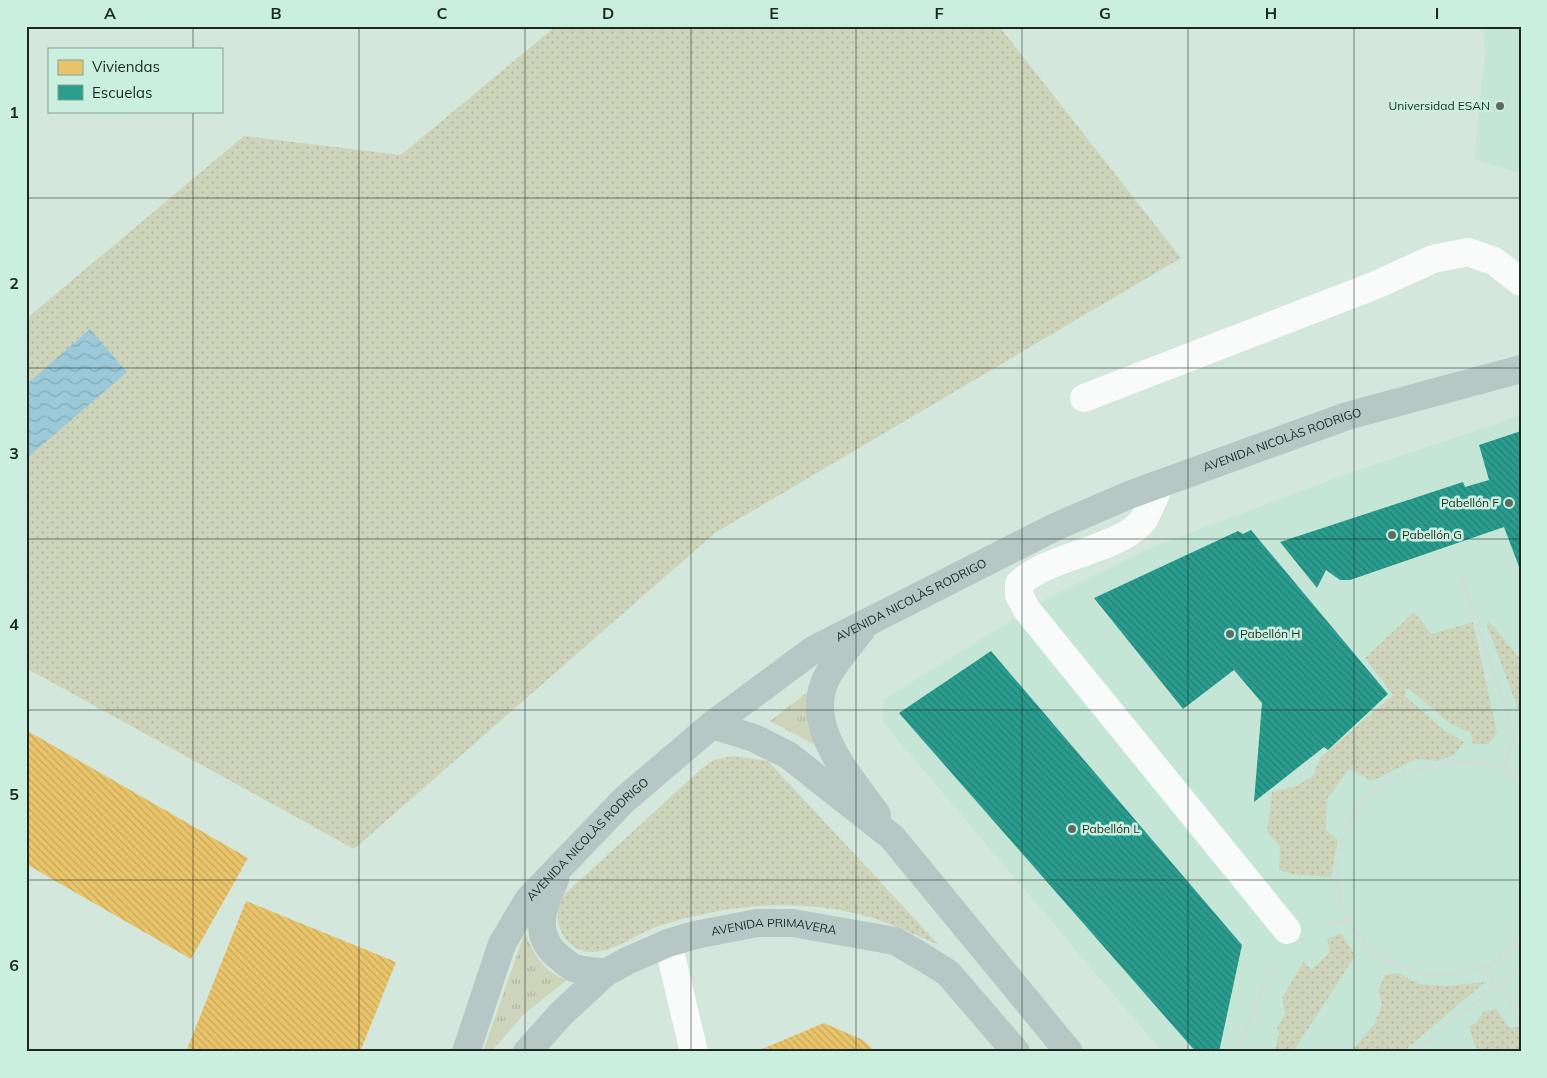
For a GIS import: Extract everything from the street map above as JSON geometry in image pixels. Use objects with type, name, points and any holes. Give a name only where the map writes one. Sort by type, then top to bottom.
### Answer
[{"type":"main road","name":"AVENIDA NICOLÀS RODRIGO","points":[[466,1052],[502,944],[528,900],[624,800],[712,725],[813,650],[1055,527],[1160,484],[1347,416],[1521,369]]},
{"type":"main road","points":[[867,622],[828,676],[823,689],[821,720],[829,744],[892,837],[1069,1052]]},
{"type":"main road","points":[[712,725],[754,738],[788,755],[892,837]]},
{"type":"main road","points":[[564,863],[544,904],[541,919],[542,937],[555,954],[573,968],[605,973]]},
{"type":"main road","name":"AVENIDA PRIMAVERA","points":[[527,1052],[561,1014],[605,973],[668,943],[695,935],[758,923],[793,922],[895,942],[948,973],[1016,1052]]},
{"type":"street","points":[[1084,398],[1376,285],[1433,259],[1468,252],[1494,261],[1521,282]]},
{"type":"street","points":[[1160,484],[1143,520],[1128,534],[1037,571],[1019,584],[1019,595],[1027,610],[1287,930]]},
{"type":"street","points":[[668,943],[694,1052]]},
{"type":"path","points":[[1462,580],[1515,734],[1504,768]]},
{"type":"path","points":[[1521,781],[1504,768],[1465,761],[1400,774],[1371,793],[1350,819],[1338,852],[1337,886],[1348,920],[1368,947],[1397,967],[1430,976],[1464,974],[1496,961],[1521,938]]},
{"type":"path","points":[[1236,1052],[1287,930]]},
{"type":"path","points":[[1480,967],[1496,988],[1521,1014]]},
{"type":"path","points":[[1412,1052],[1521,967]]},
{"type":"shaded area","name":"Universidad ESAN","points":[[1483,26],[1521,26],[1521,174],[1474,159],[1485,54]]},
{"type":"shaded area","points":[[1521,415],[1521,1052],[1162,1052],[882,721],[884,699],[1048,598],[1147,549],[1338,477]]},
{"type":"green space","points":[[556,26],[999,26],[1181,258],[715,533],[354,849],[26,668],[26,319],[244,136],[401,155]]},
{"type":"green space","points":[[1414,612],[1431,634],[1473,622],[1497,733],[1489,744],[1473,744],[1471,733],[1451,724],[1409,689],[1406,689],[1405,696],[1444,730],[1464,742],[1454,755],[1437,761],[1416,759],[1372,781],[1349,769],[1327,799],[1326,830],[1338,840],[1331,877],[1296,875],[1279,870],[1280,846],[1267,832],[1272,792],[1297,786],[1313,776],[1320,758],[1393,695],[1365,658]]},
{"type":"green space","points":[[1489,621],[1521,660],[1521,717],[1487,626]]},
{"type":"green space","points":[[808,692],[807,719],[815,745],[770,721]]},
{"type":"green space","points":[[733,756],[768,761],[939,945],[876,919],[849,912],[795,905],[740,908],[685,918],[650,929],[613,948],[603,951],[584,951],[575,948],[568,942],[563,935],[558,918],[561,901],[566,893],[701,769],[714,760]]},
{"type":"green space","points":[[525,932],[540,961],[559,977],[567,980],[524,1014],[491,1052],[483,1052]]},
{"type":"green space","points":[[1341,933],[1355,956],[1293,1052],[1268,1052],[1276,1048],[1279,1032],[1277,1028],[1285,1014],[1282,998],[1304,961],[1311,970],[1330,952],[1327,939]]},
{"type":"green space","points":[[1398,973],[1419,984],[1446,986],[1485,982],[1403,1052],[1351,1052],[1374,1024],[1382,1005],[1378,991],[1385,975]]},
{"type":"green space","points":[[1496,1009],[1509,1028],[1519,1027],[1521,1029],[1521,1052],[1485,1052],[1475,1047],[1469,1026],[1476,1023],[1484,1011]]},
{"type":"water","points":[[90,329],[127,372],[26,459],[26,385]]},
{"type":"building: Viviendas","points":[[26,730],[248,858],[191,959],[26,864]]},
{"type":"building: Viviendas","points":[[246,901],[396,962],[360,1052],[186,1052]]},
{"type":"building: Viviendas","points":[[824,1023],[863,1040],[876,1052],[764,1052],[762,1049]]},
{"type":"building: Escuelas","name":"Pabellón G","points":[[1521,431],[1521,572],[1504,527],[1350,580],[1340,580],[1326,570],[1317,588],[1280,542],[1463,482],[1465,487],[1489,480],[1479,445]]},
{"type":"building: Escuelas","name":"Pabellón H","points":[[1251,530],[1388,694],[1328,750],[1324,747],[1254,802],[1262,703],[1234,670],[1183,709],[1094,598],[1238,531],[1243,534]]},
{"type":"building: Escuelas","name":"Pabellón L","points":[[991,651],[1242,945],[1219,1052],[1196,1052],[899,713]]},
{"type":"place","name":"Universidad ESAN","points":[[1500,106]]},
{"type":"place","name":"Pabellón F","points":[[1509,503]]},
{"type":"place","name":"Pabellón G","points":[[1392,535]]},
{"type":"place","name":"Pabellón H","points":[[1230,634]]},
{"type":"place","name":"Pabellón L","points":[[1072,829]]}]
